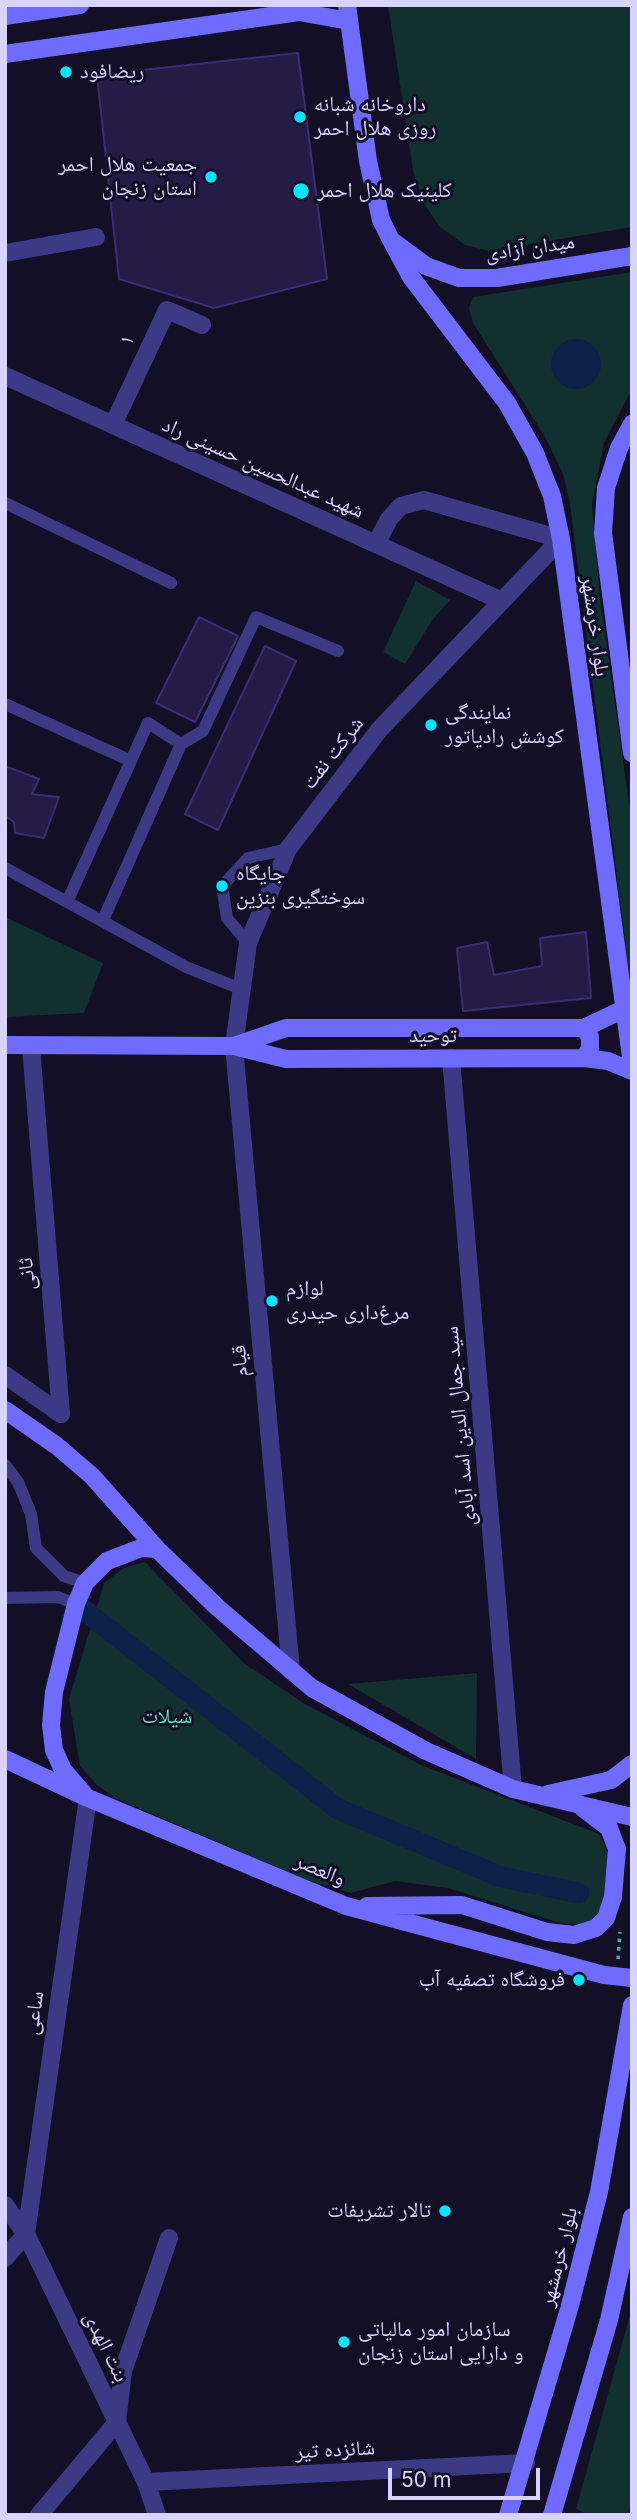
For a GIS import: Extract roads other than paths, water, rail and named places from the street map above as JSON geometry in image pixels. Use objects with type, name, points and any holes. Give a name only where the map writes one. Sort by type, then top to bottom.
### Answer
[{"type":"main road","points":[[5,16],[25,9],[80,5]]},
{"type":"main road","points":[[5,54],[301,9],[348,13],[368,161],[381,220],[391,240]]},
{"type":"main road","name":"میدان آزادی","points":[[391,240],[426,266],[459,278],[497,278],[632,256]]},
{"type":"main road","name":"بلوار خرمشهر","points":[[391,240],[411,277],[512,412],[535,453],[552,496],[561,539],[632,1064]]},
{"type":"main road","name":"بلوار خرمشهر","points":[[632,424],[619,448],[606,488],[603,533],[632,753]]},
{"type":"main road","name":"توحید","points":[[234,1046],[286,1028],[584,1028],[624,1009]]},
{"type":"main road","points":[[584,1028],[590,1037],[590,1049],[584,1058]]},
{"type":"main road","name":"توحید","points":[[5,1045],[234,1046],[286,1059],[584,1058],[608,1061],[632,1071]]},
{"type":"main road","points":[[5,1410],[57,1446],[92,1476],[157,1549],[312,1688],[426,1751],[513,1789],[632,1817]]},
{"type":"main road","points":[[88,1798],[64,1770],[54,1750],[51,1725],[54,1692],[76,1604],[85,1583],[107,1561],[125,1552],[157,1549]]},
{"type":"main road","name":"والعصر","points":[[5,1759],[88,1798],[346,1906],[604,1975],[632,1978]]},
{"type":"main road","points":[[542,1795],[611,1780],[632,1764]]},
{"type":"main road","points":[[346,1906],[463,1905],[547,1932],[575,1935],[596,1928],[606,1918],[613,1897],[617,1849],[609,1828],[579,1805]]},
{"type":"main road","name":"بلوار خرمشهر","points":[[508,2515],[526,2463],[599,2192],[632,2005]]},
{"type":"main road","points":[[552,2515],[609,2320],[632,2217]]},
{"type":"street","points":[[8,257],[96,237]]},
{"type":"street","name":"۱","points":[[113,425],[167,310],[202,325]]},
{"type":"street","name":"شهید عبدالحسین حسینی راد","points":[[5,376],[502,601]]},
{"type":"street","points":[[376,544],[388,519],[401,506],[424,500],[561,539]]},
{"type":"street","name":"شرکت نفت","points":[[234,1046],[248,943],[288,849],[379,730],[561,539]]},
{"type":"street","name":"قیام","points":[[234,1046],[291,1671]]},
{"type":"street","name":"ثانی","points":[[5,1375],[61,1414],[32,1047]]},
{"type":"street","name":"سید جمال الدین اسد آبادی","points":[[451,1058],[513,1789]]},
{"type":"street","name":"ساعی","points":[[26,2234],[88,1798]]},
{"type":"street","name":"بنت الهدی","points":[[5,2205],[26,2234],[146,2482],[157,2515]]},
{"type":"street","points":[[5,2258],[26,2234]]},
{"type":"street","points":[[39,2515],[117,2422],[123,2371],[169,2238]]},
{"type":"street","name":"شانزده تیر","points":[[146,2482],[526,2463]]},
{"type":"lane","points":[[5,503],[172,583]]},
{"type":"lane","points":[[103,920],[181,744],[203,731],[256,617],[338,651]]},
{"type":"lane","points":[[5,704],[130,760]]},
{"type":"lane","points":[[68,900],[148,723],[181,744]]},
{"type":"lane","points":[[248,943],[227,918],[222,887],[248,858],[288,849]]},
{"type":"lane","points":[[5,868],[68,900],[186,967],[241,989]]},
{"type":"lane","points":[[5,1465],[18,1482],[32,1514],[36,1548],[64,1576],[85,1583]]},
{"type":"lane","points":[[5,1598],[58,1597],[76,1604]]},
{"type":"water","points":[[576,339],[594,346],[601,364],[594,382],[576,389],[558,382],[551,364],[558,346]]},
{"type":"waterway","points":[[76,1604],[338,1809],[501,1877],[579,1893]]},
{"type":"place","name":"ریضافود","points":[[66,72]]},
{"type":"place","name":"داروخانه شبانه روزی هلال احمر","points":[[300,117]]},
{"type":"place","name":"جمعیت هلال احمر استان زنجان","points":[[211,177]]},
{"type":"place","name":"کلینیک هلال احمر","points":[[301,191]]},
{"type":"place","name":"نمایندگی کوشش رادیاتور","points":[[431,725]]},
{"type":"place","name":"جایگاه سوختگیرى بنزین","points":[[222,886]]},
{"type":"place","name":"لوازم مرغ‌داری حیدری","points":[[272,1301]]},
{"type":"place","name":"فروشگاه تصفیه آب","points":[[579,1980]]},
{"type":"place","name":"تالار تشریفات","points":[[445,2211]]},
{"type":"place","name":"سازمان امور مالیاتی و دارایی استان زنجان","points":[[344,2342]]},
{"type":"park label","name":"شیلات","points":[[167,1717]]}]
